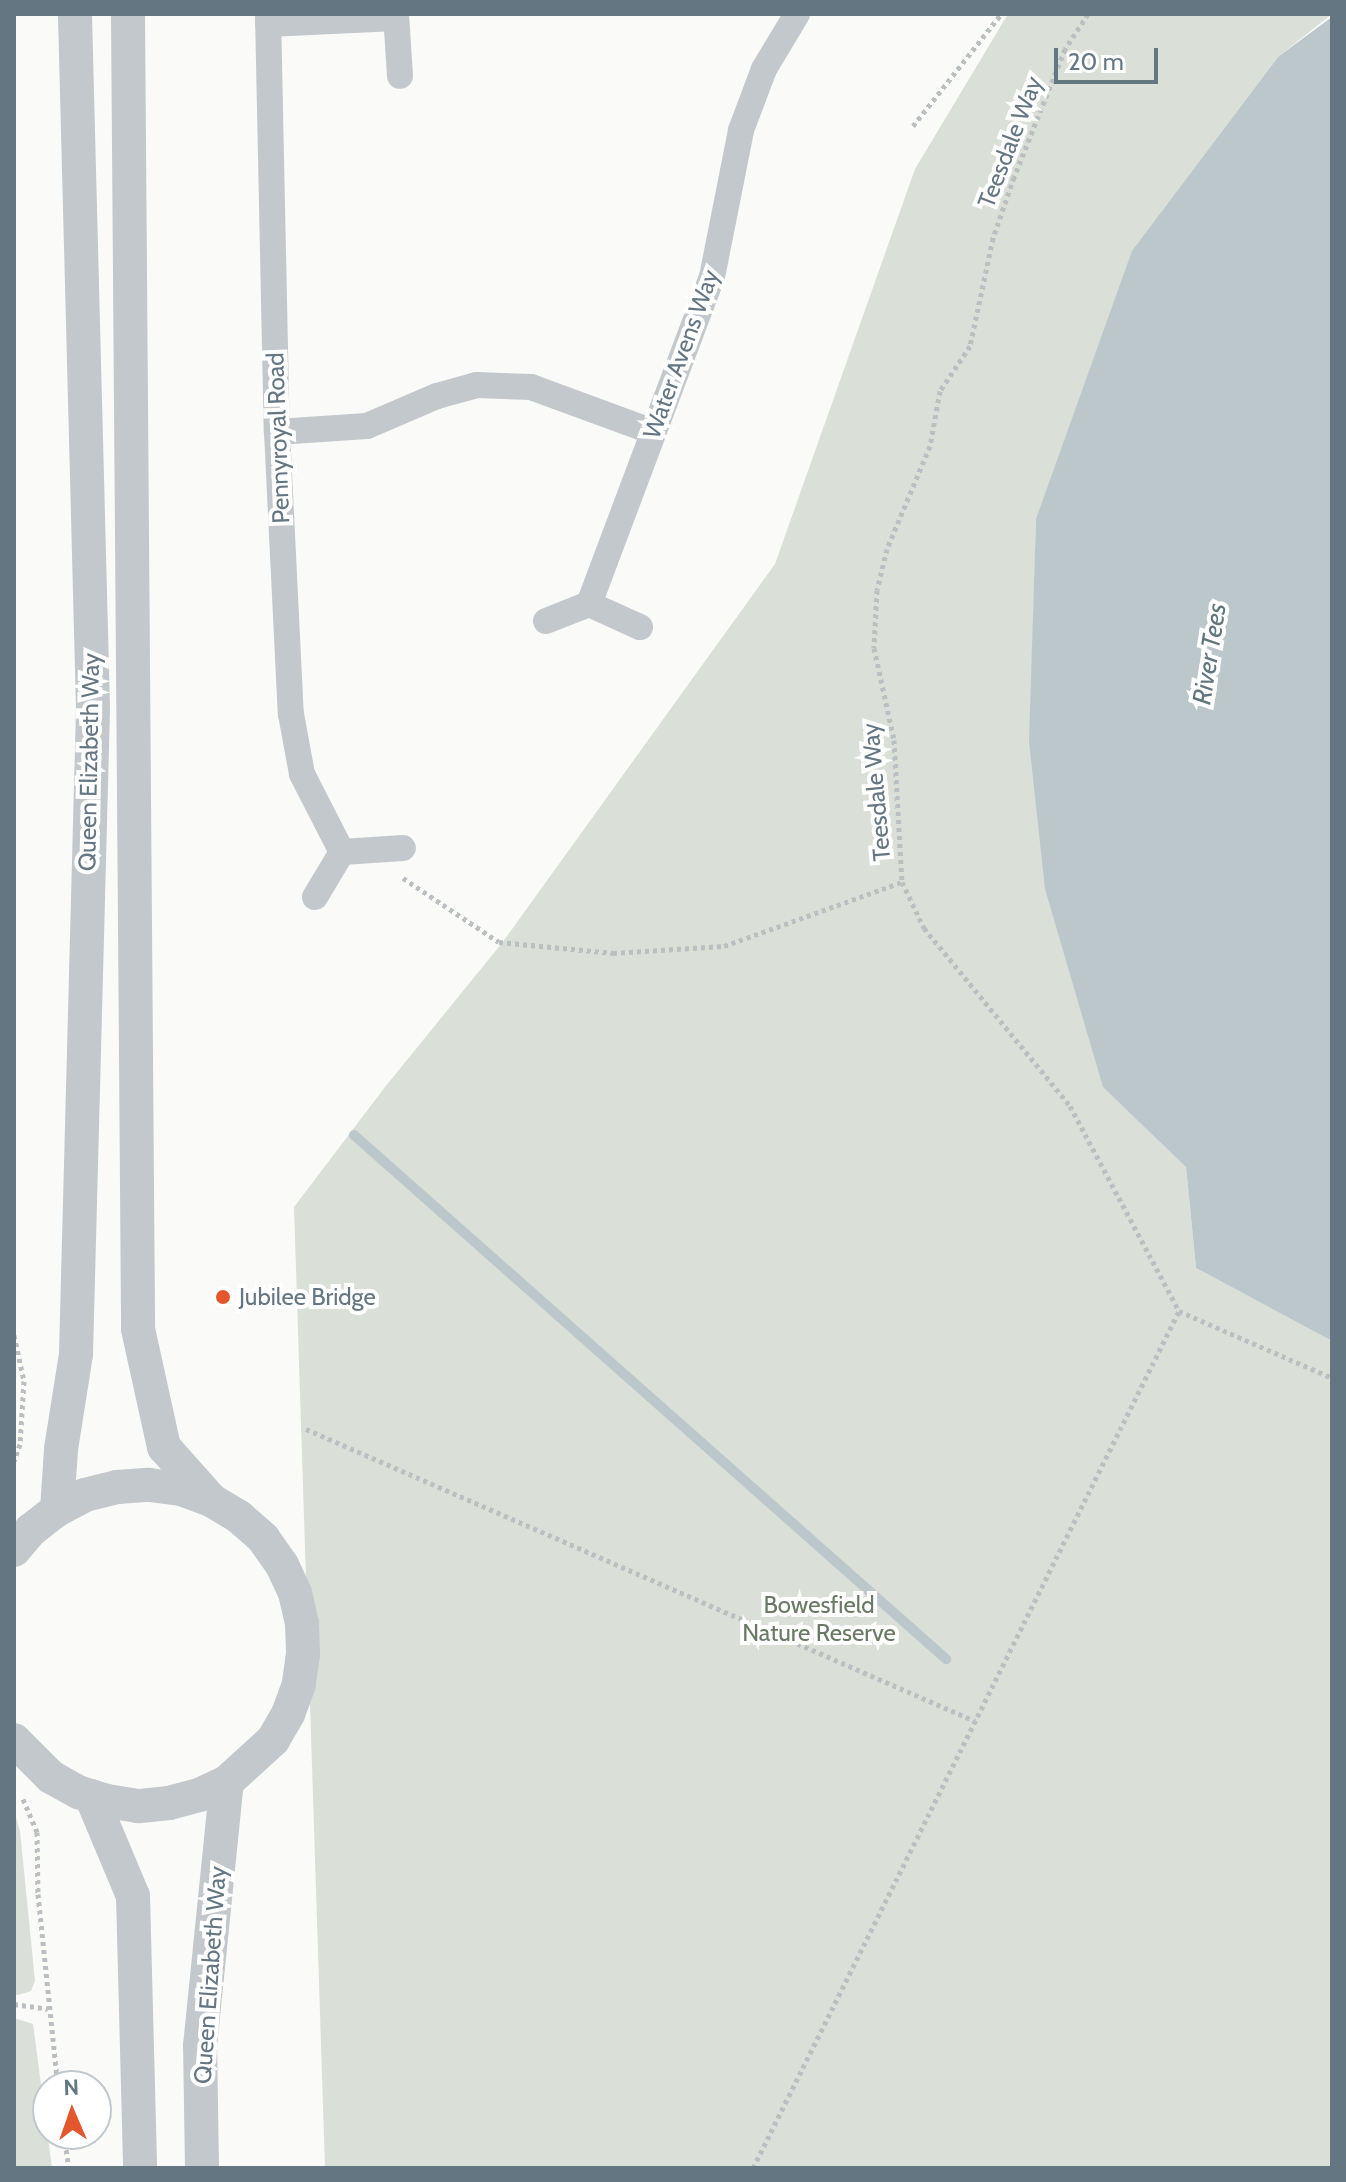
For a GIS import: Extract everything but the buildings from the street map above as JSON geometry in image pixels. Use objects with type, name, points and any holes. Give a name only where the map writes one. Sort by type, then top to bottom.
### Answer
[{"type":"street","name":"Queen Elizabeth Way","points":[[57,1510],[61,1449],[76,1354],[93,708],[75,14]]},
{"type":"street","name":"Queen Elizabeth Way","points":[[128,14],[138,1329],[164,1447],[211,1500]]},
{"type":"street","name":"Water Avens Way","points":[[589,604],[712,277],[741,130],[764,69],[797,14]]},
{"type":"street","points":[[268,19],[396,16],[400,76]]},
{"type":"street","name":"Pennyroyal Road","points":[[268,19],[277,432],[291,714],[302,774],[352,851]]},
{"type":"street","points":[[277,432],[367,426],[437,396],[477,385],[531,387],[653,432]]},
{"type":"street","points":[[546,621],[589,604],[640,627]]},
{"type":"street","points":[[315,897],[352,851],[403,848]]},
{"type":"street","points":[[14,1550],[31,1530],[57,1510],[85,1495],[138,1485],[181,1489],[211,1500],[239,1517],[263,1538],[282,1565],[295,1593],[302,1623],[301,1669],[288,1714],[273,1740],[227,1782],[169,1803],[138,1806],[91,1796],[51,1777],[14,1740]]},
{"type":"street","name":"Queen Elizabeth Way","points":[[202,2168],[200,2046],[227,1782]]},
{"type":"street","points":[[91,1796],[133,1896],[140,2168]]},
{"type":"path","points":[[913,126],[1001,14]]},
{"type":"path","name":"Teesdale Way","points":[[1088,14],[1065,49],[1014,177],[993,238],[970,346],[940,391],[930,446],[887,549],[877,590],[874,648],[894,740],[902,882],[924,928],[1070,1106],[1179,1311]]},
{"type":"path","points":[[352,851],[499,942],[613,953],[724,946],[902,882]]},
{"type":"path","points":[[753,2168],[1179,1311],[1332,1378]]},
{"type":"path","points":[[14,1335],[24,1381],[20,1444],[14,1461]]},
{"type":"path","points":[[306,1429],[975,1721]]},
{"type":"path","points":[[18,1787],[37,1832],[38,1894],[56,2070]]},
{"type":"path","points":[[14,2004],[48,2009]]},
{"type":"green space","name":"Bowesfield Nature Reserve","points":[[1008,14],[1332,14],[1279,56],[1036,519],[1031,699],[1034,746],[1138,1120],[1186,1167],[1196,1268],[1332,1341],[1332,2168],[325,2168],[294,1207],[385,1087],[502,943],[775,564],[915,169]]},
{"type":"green space","points":[[14,1811],[20,1831],[35,1981],[31,1991],[18,1995],[14,1994]]},
{"type":"green space","points":[[14,2018],[33,2024],[39,2070],[32,2070],[32,2150],[50,2150],[52,2168],[14,2168]]},
{"type":"water","name":"River Tees","points":[[1332,17],[1332,1341],[1196,1268],[1186,1167],[1103,1087],[1045,889],[1029,741],[1036,519],[1132,251],[1279,56]]},
{"type":"waterway","points":[[354,1135],[946,1659]]},
{"type":"place","name":"Jubilee Bridge","points":[[223,1297]]}]
